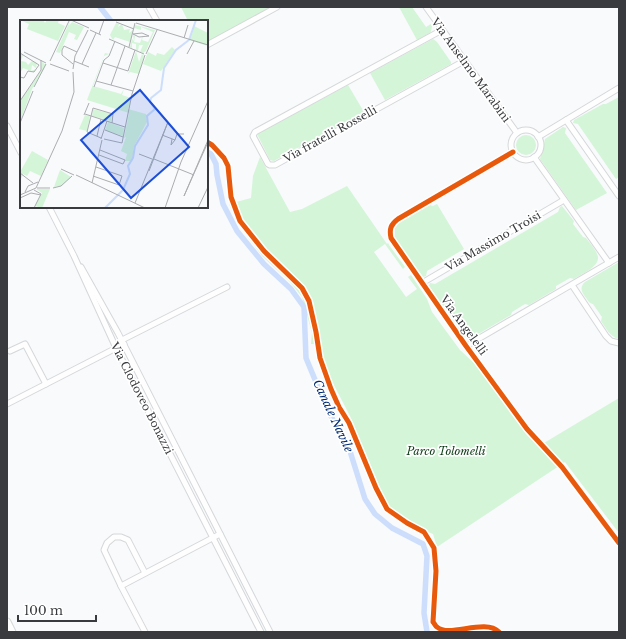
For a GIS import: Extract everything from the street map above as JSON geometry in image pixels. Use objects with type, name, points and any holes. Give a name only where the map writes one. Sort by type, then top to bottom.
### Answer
[{"type":"main road","points":[[7,622],[12,632]]},
{"type":"street","points":[[149,7],[156,20]]},
{"type":"street","points":[[208,45],[277,7]]},
{"type":"street","name":"Via Anselmo Marabini","points":[[426,7],[517,133]]},
{"type":"street","name":"Via fratelli Rosselli","points":[[442,30],[255,132],[253,136],[268,164],[275,165],[464,61]]},
{"type":"street","points":[[538,136],[619,88]]},
{"type":"street","points":[[566,120],[619,196]]},
{"type":"street","points":[[7,126],[20,151]]},
{"type":"street","points":[[525,130],[538,136],[540,147],[539,151],[534,157],[524,159],[519,158],[512,152],[511,143],[517,133],[525,130]]},
{"type":"street","name":"Via Angelelli","points":[[512,152],[402,216],[390,228],[391,238],[466,346],[527,429],[562,467],[619,543]]},
{"type":"street","points":[[534,157],[609,263]]},
{"type":"street","name":"Via Massimo Troisi","points":[[422,283],[564,200]]},
{"type":"street","name":"Via Clodoveo Bonazzi","points":[[49,208],[123,342],[270,632]]},
{"type":"street","name":"Via Clodoveo Bonazzi","points":[[74,256],[116,348],[261,632]]},
{"type":"street","points":[[466,346],[619,257]]},
{"type":"street","points":[[572,285],[606,336],[611,341],[619,343]]},
{"type":"street","name":"Via Clodoveo Bonazzi","points":[[123,342],[227,286]]},
{"type":"street","points":[[7,404],[116,348],[123,342]]},
{"type":"street","points":[[10,351],[25,344],[46,384]]},
{"type":"street","points":[[121,586],[220,534]]},
{"type":"street","points":[[145,573],[128,540],[121,537],[114,538],[107,543],[104,550],[145,632]]},
{"type":"green space","points":[[181,7],[268,7],[266,10],[208,41],[208,20],[188,20]]},
{"type":"green space","points":[[399,7],[412,7],[426,27],[431,24],[431,32],[417,40]]},
{"type":"green space","points":[[433,39],[437,42],[451,64],[385,100],[370,73]]},
{"type":"green space","points":[[348,85],[364,112],[274,161],[270,160],[257,134]]},
{"type":"green space","points":[[619,97],[619,177],[616,179],[578,124],[573,123],[574,120]]},
{"type":"green space","points":[[563,127],[566,128],[565,133],[607,193],[576,210],[540,159],[545,139]]},
{"type":"green space","points":[[526,135],[533,138],[536,145],[533,152],[526,155],[519,152],[516,145],[519,138]]},
{"type":"green space","name":"Parco Tolomelli","points":[[260,157],[290,212],[302,209],[347,186],[387,244],[388,243],[405,267],[403,269],[385,244],[374,252],[406,297],[417,289],[408,277],[411,275],[427,299],[432,312],[460,350],[476,365],[527,435],[539,446],[619,398],[619,533],[565,462],[437,547],[433,534],[423,530],[389,509],[350,416],[321,360],[322,344],[311,344],[312,333],[302,297],[290,282],[262,256],[238,224],[229,204],[251,198],[253,176]]},
{"type":"green space","points":[[437,204],[464,249],[427,271],[426,276],[423,277],[395,238],[395,228],[399,223],[430,205],[433,206]]},
{"type":"green space","points":[[562,206],[574,221],[573,224],[595,250],[598,258],[597,262],[586,272],[574,279],[570,278],[556,286],[556,289],[529,305],[525,304],[512,312],[511,315],[473,337],[465,337],[429,286],[430,283],[435,284],[558,212]]},
{"type":"green space","points":[[619,262],[619,339],[611,334],[601,321],[602,317],[593,304],[590,303],[584,295],[582,287],[585,282]]},
{"type":"waterway","name":"Canale Navile","points":[[100,7],[110,20]]},
{"type":"waterway","name":"Canale Navile","points":[[208,152],[211,154],[216,164],[223,204],[237,231],[264,264],[291,289],[304,307],[306,358],[328,411],[349,448],[365,499],[375,514],[392,528],[423,544],[427,556],[424,613],[427,632]]},
{"type":"cycle path","points":[[208,143],[224,158],[228,166],[231,197],[240,221],[264,251],[302,288],[309,301],[320,358],[331,389],[339,407],[349,423],[376,488],[387,509],[407,523],[424,532],[434,548],[436,571],[433,622],[436,627],[443,630],[485,627],[493,628],[499,632]]},
{"type":"cycle path","points":[[513,152],[398,219],[391,227],[391,238],[466,346],[527,429],[562,467],[619,543]]}]
